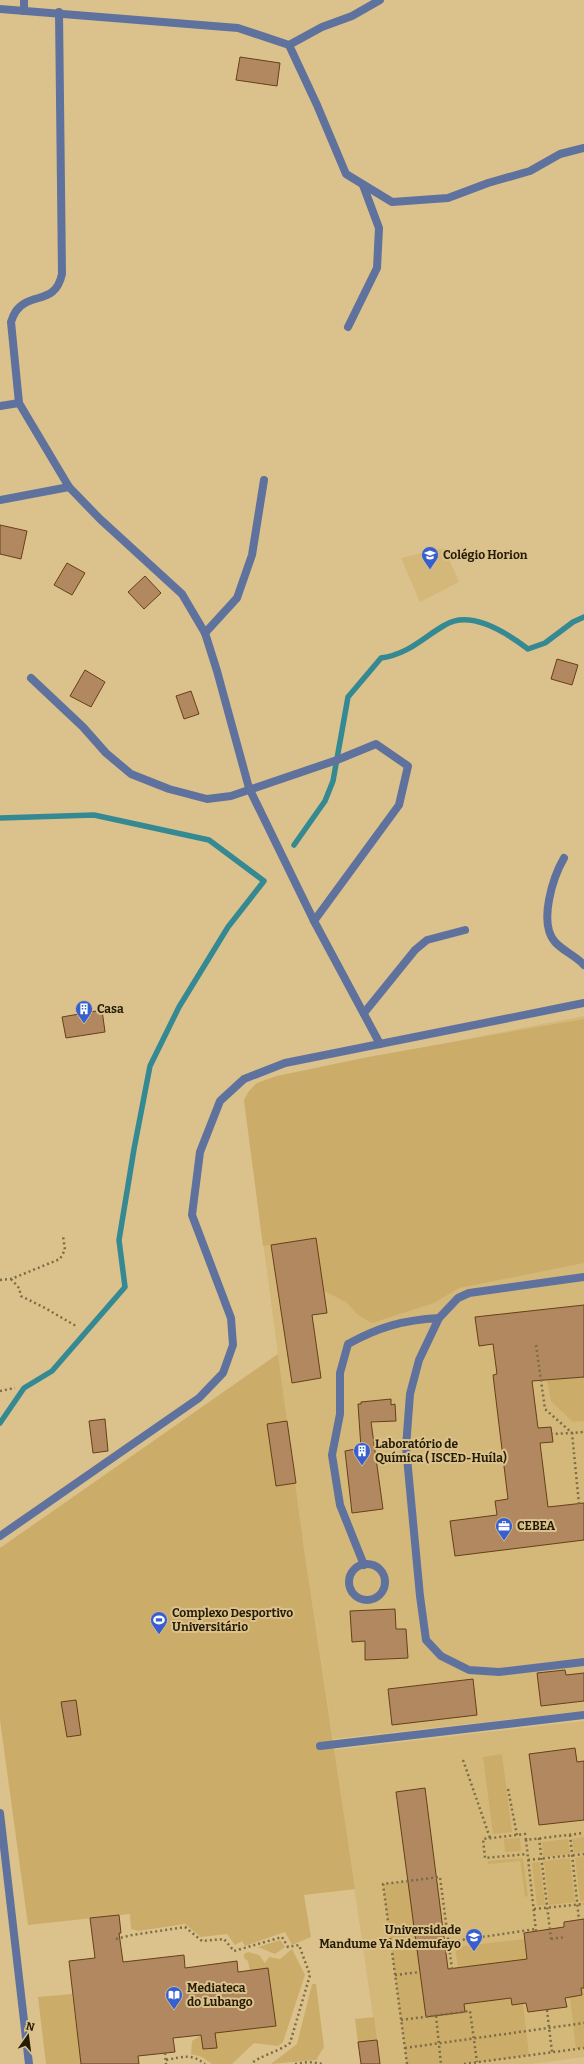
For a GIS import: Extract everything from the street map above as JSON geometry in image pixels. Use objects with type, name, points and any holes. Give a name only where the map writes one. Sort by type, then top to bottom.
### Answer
[{"type":"street","points":[[24,0],[24,11]]},
{"type":"street","points":[[0,9],[59,12],[238,28],[289,45],[322,28],[352,16],[380,0]]},
{"type":"street","points":[[59,12],[62,274],[60,284],[55,292],[24,304],[16,311],[11,322],[19,403],[69,487],[100,519],[182,594],[205,633],[249,788],[314,921],[380,1044]]},
{"type":"street","points":[[289,45],[317,105],[346,174],[392,202],[448,198],[488,183],[530,171],[560,154],[584,148]]},
{"type":"street","points":[[348,327],[377,268],[379,228],[363,185]]},
{"type":"street","points":[[0,406],[19,403]]},
{"type":"street","points":[[205,633],[237,598],[252,555],[264,480]]},
{"type":"street","points":[[0,500],[69,487]]},
{"type":"street","points":[[31,678],[83,727],[106,753],[131,774],[169,789],[207,798],[231,796],[249,788],[337,760],[376,744],[408,766],[399,805],[314,921]]},
{"type":"street","points":[[564,858],[555,874],[550,889],[548,903],[550,935],[555,942],[584,965]]},
{"type":"street","points":[[364,1013],[415,950],[427,940],[465,930]]},
{"type":"street","points":[[0,1536],[199,1398],[223,1373],[233,1345],[232,1318],[192,1216],[200,1152],[220,1101],[244,1079],[285,1063],[584,1003]]},
{"type":"street","points":[[584,1277],[468,1293],[458,1298],[439,1318],[419,1360],[410,1394],[406,1447],[420,1596],[426,1640],[441,1656],[469,1670],[500,1672],[584,1662]]},
{"type":"street","points":[[364,1565],[340,1505],[332,1455],[340,1414],[340,1374],[348,1344],[372,1330],[414,1319],[439,1318]]},
{"type":"street","points":[[364,1565],[375,1566],[383,1575],[385,1580],[382,1592],[374,1599],[362,1599],[352,1592],[349,1581],[354,1570],[364,1565]]},
{"type":"street","points":[[320,1746],[584,1715]]},
{"type":"street","points":[[0,1813],[29,2064]]},
{"type":"path","points":[[0,1280],[11,1279],[60,1259],[65,1250],[63,1236]]},
{"type":"path","points":[[11,1279],[19,1288],[21,1296],[76,1326]]},
{"type":"path","points":[[536,1345],[545,1409],[572,1433],[579,1504]]},
{"type":"path","points":[[0,1391],[15,1388]]},
{"type":"path","points":[[552,1434],[584,1432]]},
{"type":"path","points":[[463,1760],[490,1838]]},
{"type":"path","points":[[508,1789],[517,1835]]},
{"type":"path","points":[[526,1840],[584,1833]]},
{"type":"path","points":[[448,1942],[536,1930],[525,1834],[483,1839],[485,1858],[527,1854]]},
{"type":"path","points":[[570,1835],[580,1920]]},
{"type":"path","points":[[539,1838],[551,1939],[566,1937]]},
{"type":"path","points":[[528,1860],[584,1854]]},
{"type":"path","points":[[407,2064],[383,1884],[440,1878],[452,1968]]},
{"type":"path","points":[[534,1909],[584,1904]]},
{"type":"path","points":[[388,1929],[414,1926]]},
{"type":"path","points":[[116,1939],[132,1935],[186,1927],[202,1941],[224,1939],[234,1951],[282,1937],[288,1947],[299,1945],[310,1975],[290,2043],[282,2049],[255,2060],[251,2064]]},
{"type":"path","points":[[395,1975],[420,1972]]},
{"type":"path","points":[[547,2010],[552,2052]]},
{"type":"path","points":[[401,2020],[470,2011],[477,2062]]},
{"type":"path","points":[[436,2016],[441,2064]]},
{"type":"path","points":[[405,2048],[584,2023]]},
{"type":"path","points":[[464,2064],[584,2048]]},
{"type":"path","points":[[165,2053],[166,2064]]},
{"type":"path","points":[[166,2060],[189,2056],[196,2057],[205,2064]]},
{"type":"path","points":[[295,2064],[309,2062],[323,2064]]},
{"type":"shaded area","name":"Colégio Horion","points":[[444,548],[459,582],[420,602],[401,558]]},
{"type":"shaded area","points":[[584,1016],[584,1711],[333,1739],[304,1549],[244,1100],[249,1091],[257,1083],[277,1076]]},
{"type":"shaded area","points":[[584,1019],[584,1263],[459,1288],[434,1303],[372,1323],[358,1315],[346,1302],[324,1291],[315,1238],[263,1246],[244,1100],[249,1091],[257,1083],[277,1076],[368,1057]]},
{"type":"shaded area","name":"Complexo Desportivo Universitário","points":[[278,1354],[304,1549],[355,1889],[304,1895],[311,1937],[292,1945],[285,1932],[245,1946],[242,1941],[235,1945],[227,1934],[201,1937],[185,1924],[138,1931],[131,1929],[130,1914],[28,1925],[0,1720],[0,1548]]},
{"type":"shaded area","points":[[584,1377],[584,1421],[573,1422],[551,1401],[547,1380]]},
{"type":"shaded area","name":"Universidade Mandume Ya Ndemufayo","points":[[584,1721],[584,2057],[532,2064],[380,2064],[334,1750]]},
{"type":"shaded area","points":[[502,1754],[512,1832],[493,1834],[483,1757]]},
{"type":"shaded area","points":[[584,1837],[584,1852],[574,1853],[572,1839]]},
{"type":"shaded area","points":[[520,1838],[521,1851],[505,1852],[504,1839]]},
{"type":"shaded area","points":[[568,1839],[570,1854],[543,1857],[542,1842]]},
{"type":"shaded area","points":[[584,1856],[584,1901],[580,1901],[575,1858]]},
{"type":"shaded area","points":[[523,1858],[528,1896],[525,1897],[520,1861],[488,1864],[488,1861]]},
{"type":"shaded area","points":[[570,1858],[575,1902],[549,1905],[544,1861]]},
{"type":"shaded area","points":[[540,1862],[545,1905],[537,1906],[532,1863]]},
{"type":"shaded area","points":[[408,1881],[427,2017],[465,2012],[464,2004],[511,1998],[512,2005],[523,2003],[529,2055],[464,2064],[407,2064],[383,1884]]},
{"type":"shaded area","points":[[525,1939],[527,1959],[458,1968],[455,1947]]},
{"type":"shaded area","points":[[280,1940],[285,1947],[275,1954],[258,1947]]},
{"type":"shaded area","points":[[292,1949],[305,1975],[283,2042],[278,2046],[254,2043],[232,2064],[212,2064],[202,2057],[191,2054],[192,2041],[201,2035],[203,2049],[217,2048],[215,2033],[276,2026],[268,1969],[250,1971],[248,1961],[244,1958],[244,1954],[248,1952],[259,1955],[265,1963],[269,1957],[280,1959]]},
{"type":"shaded area","points":[[312,1984],[316,1984],[324,2047],[316,2060],[271,2064],[297,2044]]},
{"type":"shaded area","points":[[581,1988],[584,1988],[584,2048],[576,2049],[570,1997],[582,1995]]},
{"type":"shaded area","points":[[72,1994],[81,2064],[46,2064],[38,1997]]},
{"type":"shaded area","points":[[374,2017],[377,2040],[358,2043],[355,2019]]},
{"type":"building","points":[[240,57],[280,63],[277,86],[236,80]]},
{"type":"building","points":[[0,525],[27,531],[21,559],[0,554]]},
{"type":"building","points":[[67,563],[85,573],[72,595],[54,585]]},
{"type":"building","points":[[145,576],[161,593],[144,609],[128,592]]},
{"type":"building","points":[[557,659],[578,665],[572,685],[551,679]]},
{"type":"building","points":[[85,670],[105,682],[91,707],[70,696]]},
{"type":"building","points":[[191,691],[199,714],[184,719],[176,696]]},
{"type":"building","name":"Casa","points":[[102,1010],[105,1032],[66,1038],[62,1017]]},
{"type":"building","points":[[316,1238],[327,1313],[312,1315],[321,1378],[292,1383],[271,1245]]},
{"type":"building","points":[[584,1305],[584,1377],[532,1381],[538,1428],[551,1427],[553,1442],[540,1443],[548,1507],[584,1503],[584,1540],[455,1556],[450,1521],[497,1515],[495,1501],[508,1499],[493,1375],[497,1374],[493,1344],[479,1346],[475,1317]]},
{"type":"building","name":"Laboratório de Química ( ISCED-Huíla)","points":[[391,1399],[391,1405],[395,1404],[396,1421],[371,1422],[383,1509],[352,1513],[345,1451],[361,1448],[358,1404],[361,1404],[361,1402]]},
{"type":"building","points":[[105,1419],[108,1451],[93,1453],[89,1421]]},
{"type":"building","points":[[287,1421],[296,1483],[276,1486],[267,1424]]},
{"type":"building","points":[[395,1609],[396,1629],[406,1629],[408,1658],[365,1660],[365,1641],[352,1642],[350,1611]]},
{"type":"building","points":[[565,1670],[566,1675],[584,1673],[584,1701],[541,1706],[537,1673]]},
{"type":"building","points":[[473,1679],[477,1715],[392,1725],[388,1689]]},
{"type":"building","points":[[76,1700],[81,1735],[67,1737],[61,1702]]},
{"type":"building","points":[[575,1748],[577,1762],[584,1761],[584,1820],[539,1825],[529,1754]]},
{"type":"building","points":[[425,1788],[448,1969],[527,1959],[524,1933],[564,1927],[564,1922],[584,1919],[584,1988],[581,1988],[582,1995],[565,1998],[567,2007],[528,2012],[526,2003],[512,2005],[511,1998],[464,2004],[465,2012],[426,2017],[396,1792]]},
{"type":"building","name":"Mediateca do Lubango","points":[[119,1915],[121,1933],[119,1933],[123,1962],[184,1955],[185,1968],[237,1961],[238,1972],[268,1968],[276,2026],[215,2033],[217,2048],[203,2049],[201,2035],[173,2038],[175,2052],[138,2056],[139,2064],[81,2064],[69,1961],[95,1958],[90,1918]]},
{"type":"building","points":[[377,2040],[380,2064],[361,2064],[358,2042]]},
{"type":"waterway","points":[[294,845],[325,801],[333,781],[348,697],[381,658],[400,653],[445,625],[455,621],[477,621],[488,625],[510,636],[528,649],[545,643],[573,622],[584,617]]},
{"type":"waterway","points":[[0,818],[94,815],[209,840],[264,881],[228,927],[179,1007],[150,1066],[119,1240],[125,1287],[52,1371],[24,1388],[0,1423]]},
{"type":"place","name":"Colégio Horion","points":[[430,570]]},
{"type":"place","name":"Casa","points":[[84,1024]]},
{"type":"place","name":"Laboratório de Química ( ISCED-Huíla)","points":[[362,1466]]},
{"type":"place","name":"CEBEA","points":[[504,1541]]},
{"type":"place","name":"Complexo Desportivo Universitário","points":[[159,1635]]},
{"type":"place","name":"Universidade Mandume Ya Ndemufayo","points":[[474,1952]]},
{"type":"place","name":"Mediateca do Lubango","points":[[174,2010]]}]
